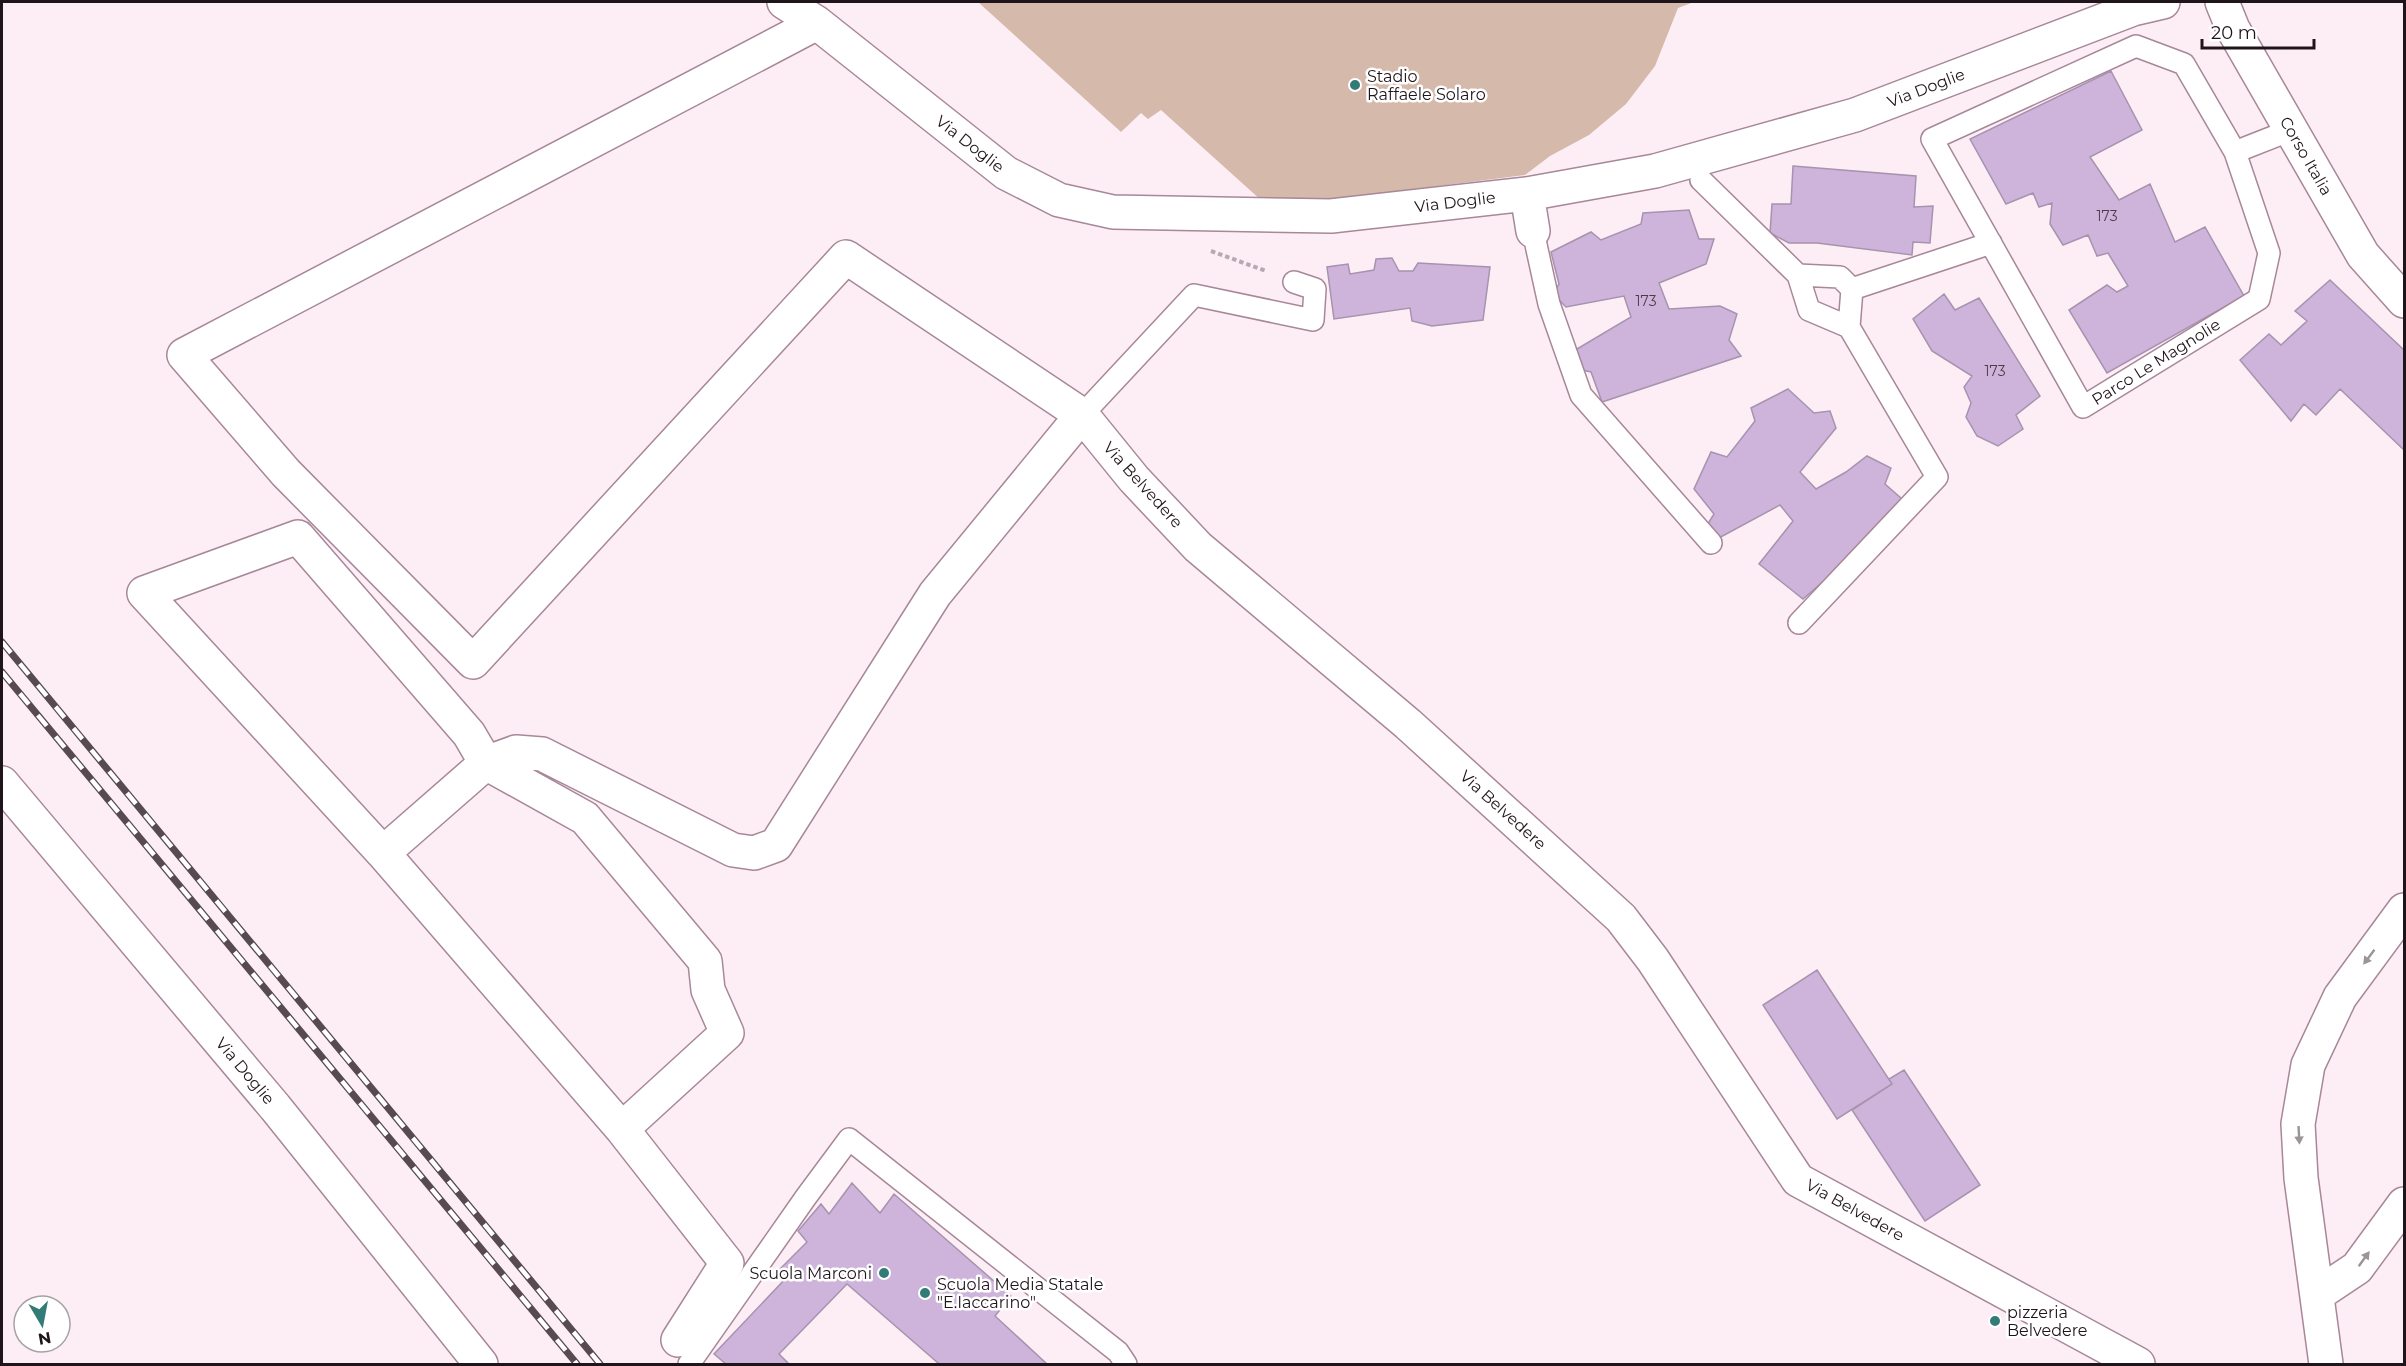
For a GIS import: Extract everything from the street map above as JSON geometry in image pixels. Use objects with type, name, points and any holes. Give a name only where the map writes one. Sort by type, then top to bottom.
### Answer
[{"type":"street","name":"Via Doglie","points":[[784,2],[817,23],[1006,173],[1059,200],[1113,212],[1331,216],[1527,194],[1655,171],[1855,115],[2133,9],[2163,2]]},
{"type":"street","name":"Corso Italia","points":[[2222,2],[2233,29],[2363,255],[2404,301]]},
{"type":"street","name":"Via Belvedere","points":[[817,23],[184,355],[286,473],[473,662],[846,257],[1082,415],[1134,479],[1198,547],[1408,724],[1621,918],[1653,960],[1798,1179],[2138,1365]]},
{"type":"street","points":[[1527,194],[1533,231]]},
{"type":"street","points":[[383,853],[486,763],[516,752],[542,754],[733,850],[754,853],[776,845],[934,594],[1082,415]]},
{"type":"street","points":[[622,1129],[727,1034],[708,990],[705,961],[585,819],[486,763],[469,734],[298,537],[144,593],[383,853],[622,1129],[727,1263],[683,1352]]},
{"type":"street","name":"Via Doglie","points":[[2,783],[275,1107],[481,1365]]},
{"type":"street","points":[[2326,1365],[2301,1178],[2298,1124],[2308,1065],[2340,997],[2404,910]]},
{"type":"street","points":[[2318,1294],[2357,1268],[2404,1204]]},
{"type":"lane","name":"Parco Le Magnolie","points":[[2136,46],[2184,64],[2235,152],[2269,253],[2259,299],[2084,407],[1932,139],[2136,46]]},
{"type":"lane","points":[[2235,152],[2291,130]]},
{"type":"lane","points":[[1701,180],[1798,275],[1809,310],[1849,327]]},
{"type":"lane","points":[[1533,231],[1549,304],[1581,395],[1711,543]]},
{"type":"lane","points":[[1852,289],[1991,243]]},
{"type":"lane","points":[[1798,275],[1840,277],[1852,289],[1849,327],[1937,477],[1799,623]]},
{"type":"lane","points":[[1082,415],[1194,295],[1313,320],[1315,289],[1294,282]]},
{"type":"lane","points":[[683,1352],[849,1139],[1118,1352],[1126,1365]]},
{"type":"shaded area","name":"Stadio Raffaele Solaro","points":[[978,2],[1694,2],[1678,8],[1655,66],[1626,104],[1589,135],[1550,156],[1525,175],[1328,200],[1262,201],[1161,110],[1148,119],[1141,113],[1121,132]]},
{"type":"building","points":[[2111,71],[2142,130],[2090,157],[2119,200],[2150,184],[2175,242],[2205,227],[2244,296],[2107,373],[2069,310],[2107,285],[2117,292],[2128,286],[2108,253],[2097,256],[2088,235],[2063,245],[2050,224],[2052,203],[2039,207],[2033,193],[2006,204],[1970,139]]},
{"type":"building","points":[[1793,166],[1916,176],[1914,207],[1933,206],[1930,243],[1913,242],[1912,255],[1817,243],[1789,243],[1770,233],[1772,204],[1791,204]]},
{"type":"building","points":[[1689,210],[1699,239],[1714,239],[1706,264],[1659,283],[1669,309],[1720,306],[1737,314],[1729,340],[1741,356],[1602,402],[1591,372],[1577,369],[1577,349],[1631,317],[1624,296],[1566,307],[1553,294],[1559,284],[1551,252],[1591,232],[1601,240],[1641,224],[1643,213]]},
{"type":"building","points":[[1392,258],[1399,271],[1413,271],[1418,263],[1490,267],[1483,320],[1432,326],[1412,321],[1410,308],[1334,319],[1327,267],[1348,264],[1350,274],[1374,270],[1376,259]]},
{"type":"building","points":[[2330,280],[2404,350],[2404,450],[2340,389],[2316,415],[2304,404],[2291,421],[2240,360],[2269,334],[2281,345],[2307,321],[2295,311]]},
{"type":"building","points":[[1944,294],[1955,310],[1979,298],[2040,396],[2016,415],[2023,429],[1998,446],[1977,436],[1966,417],[1971,403],[1964,387],[1972,376],[1932,351],[1913,319]]},
{"type":"building","points":[[1788,389],[1814,413],[1830,411],[1836,428],[1800,472],[1816,489],[1846,472],[1867,456],[1891,468],[1885,484],[1910,506],[1803,599],[1759,564],[1793,521],[1780,505],[1717,539],[1706,527],[1714,514],[1694,489],[1711,452],[1727,457],[1755,421],[1751,408]]},
{"type":"building","points":[[1817,970],[1892,1084],[1837,1119],[1763,1005]]},
{"type":"building","points":[[1904,1070],[1980,1185],[1925,1221],[1852,1110],[1892,1084],[1889,1079]]},
{"type":"building","name":"Scuola Marconi","points":[[852,1183],[880,1213],[894,1194],[1011,1296],[995,1316],[1047,1364],[937,1364],[847,1284],[779,1354],[789,1364],[726,1364],[714,1354],[787,1277],[780,1269],[807,1242],[798,1231],[821,1204],[829,1214]]},
{"type":"railway","points":[[2,642],[600,1364]]},
{"type":"railway","points":[[2,672],[577,1364]]},
{"type":"place","name":"Stadio Raffaele Solaro","points":[[1355,85]]},
{"type":"place","name":"Scuola Marconi","points":[[884,1273]]},
{"type":"place","name":"Scuola Media Statale \"E.Iaccarino\"","points":[[925,1293]]},
{"type":"place","name":"pizzeria Belvedere","points":[[1995,1321]]}]
